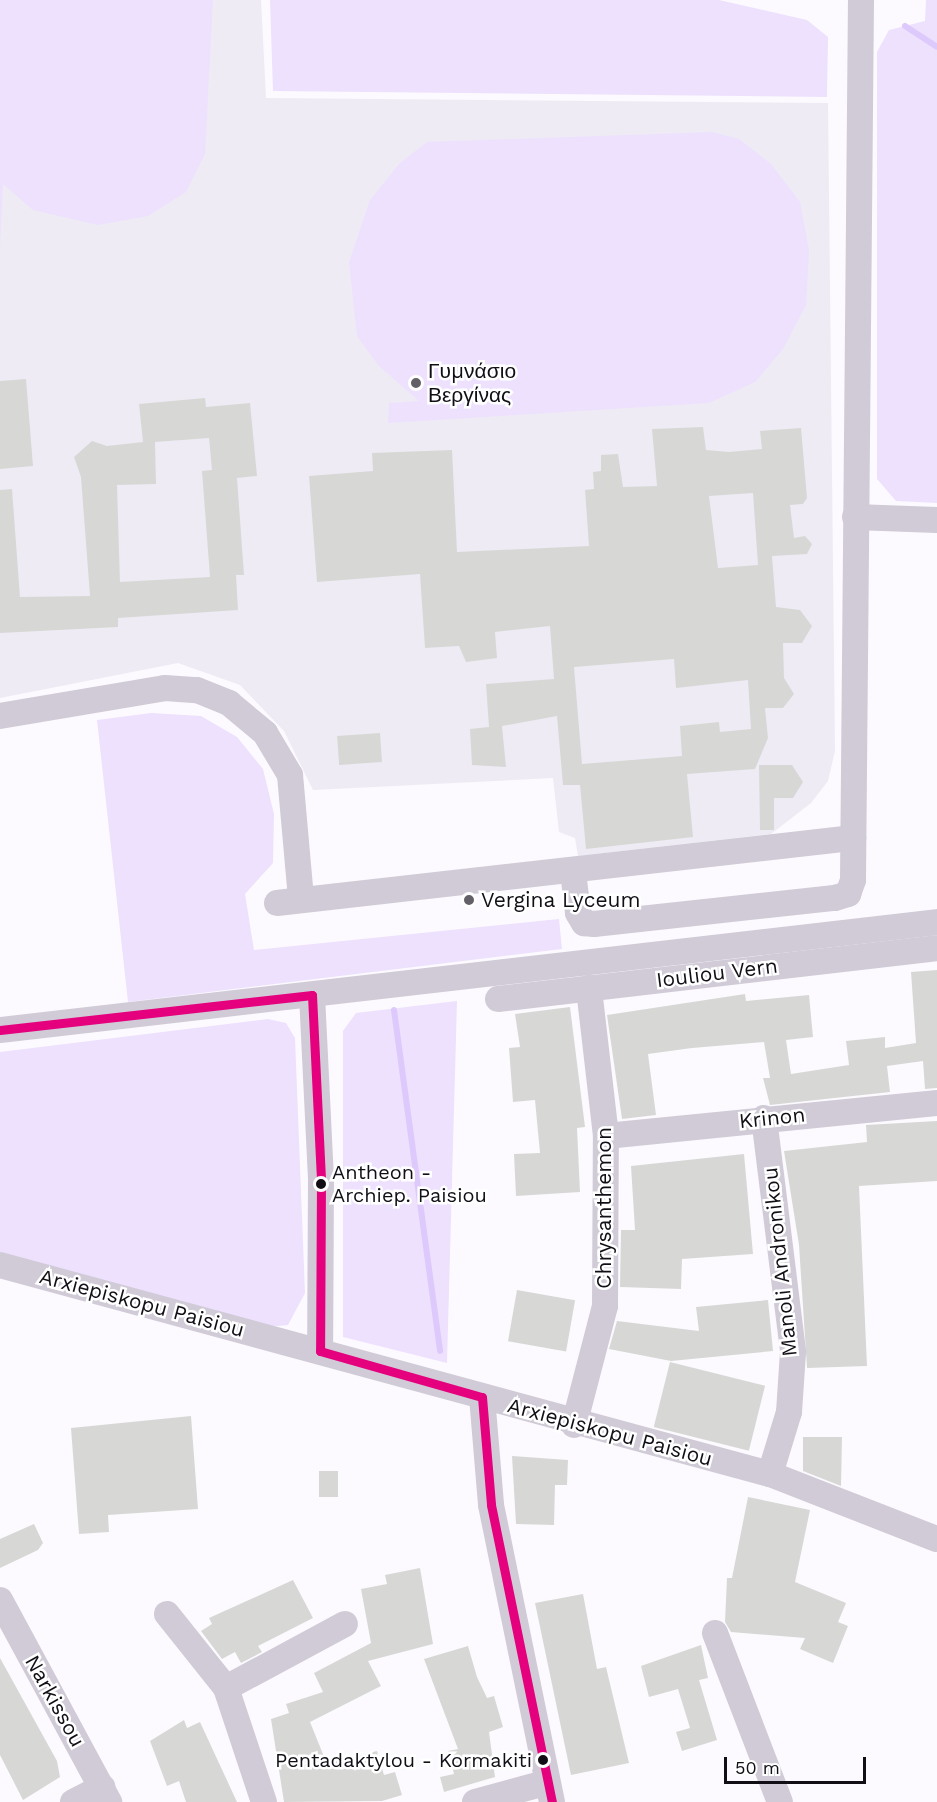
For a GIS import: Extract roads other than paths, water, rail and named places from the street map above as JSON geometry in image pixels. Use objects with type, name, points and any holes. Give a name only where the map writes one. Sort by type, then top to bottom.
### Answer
[{"type":"street","points":[[573,872],[578,913],[584,923],[594,924],[835,898],[848,894],[853,880],[861,0]]},
{"type":"street","points":[[855,517],[937,520]]},
{"type":"street","points":[[0,716],[165,688],[197,690],[229,704],[265,733],[290,775],[289,901],[573,872],[853,838]]},
{"type":"street","points":[[0,1030],[937,922]]},
{"type":"street","name":"Iouliou Vern","points":[[498,999],[937,948]]},
{"type":"street","name":"Chrysanthemon","points":[[574,1425],[605,1306],[606,1136],[589,988]]},
{"type":"street","points":[[312,995],[321,1179],[320,1351]]},
{"type":"street","name":"Krinon","points":[[606,1136],[764,1118],[937,1103]]},
{"type":"street","name":"Manoli Andronikou","points":[[764,1118],[793,1352],[789,1412],[770,1474]]},
{"type":"street","name":"Arxiepiskopu Paisiou","points":[[0,1265],[320,1351],[574,1425],[770,1474],[937,1539]]},
{"type":"street","points":[[474,1802],[549,1792],[491,1505],[482,1398]]},
{"type":"street","name":"Narkissou","points":[[0,1599],[106,1795]]},
{"type":"street","points":[[167,1614],[226,1688],[264,1802]]},
{"type":"street","points":[[226,1688],[345,1624]]},
{"type":"street","points":[[715,1633],[780,1802]]},
{"type":"street","points":[[73,1802],[106,1795]]},
{"type":"waterway","points":[[905,26],[937,47]]},
{"type":"waterway","points":[[394,1010],[440,1351]]},
{"type":"place","name":"Γυμνάσιο Βεργίνας","points":[[416,383]]},
{"type":"place","name":"Vergina Lyceum","points":[[469,900]]},
{"type":"place","name":"Antheon - Archiep. Paisiou","points":[[321,1184]]},
{"type":"place","name":"Pentadaktylou - Kormakiti","points":[[543,1760]]}]
